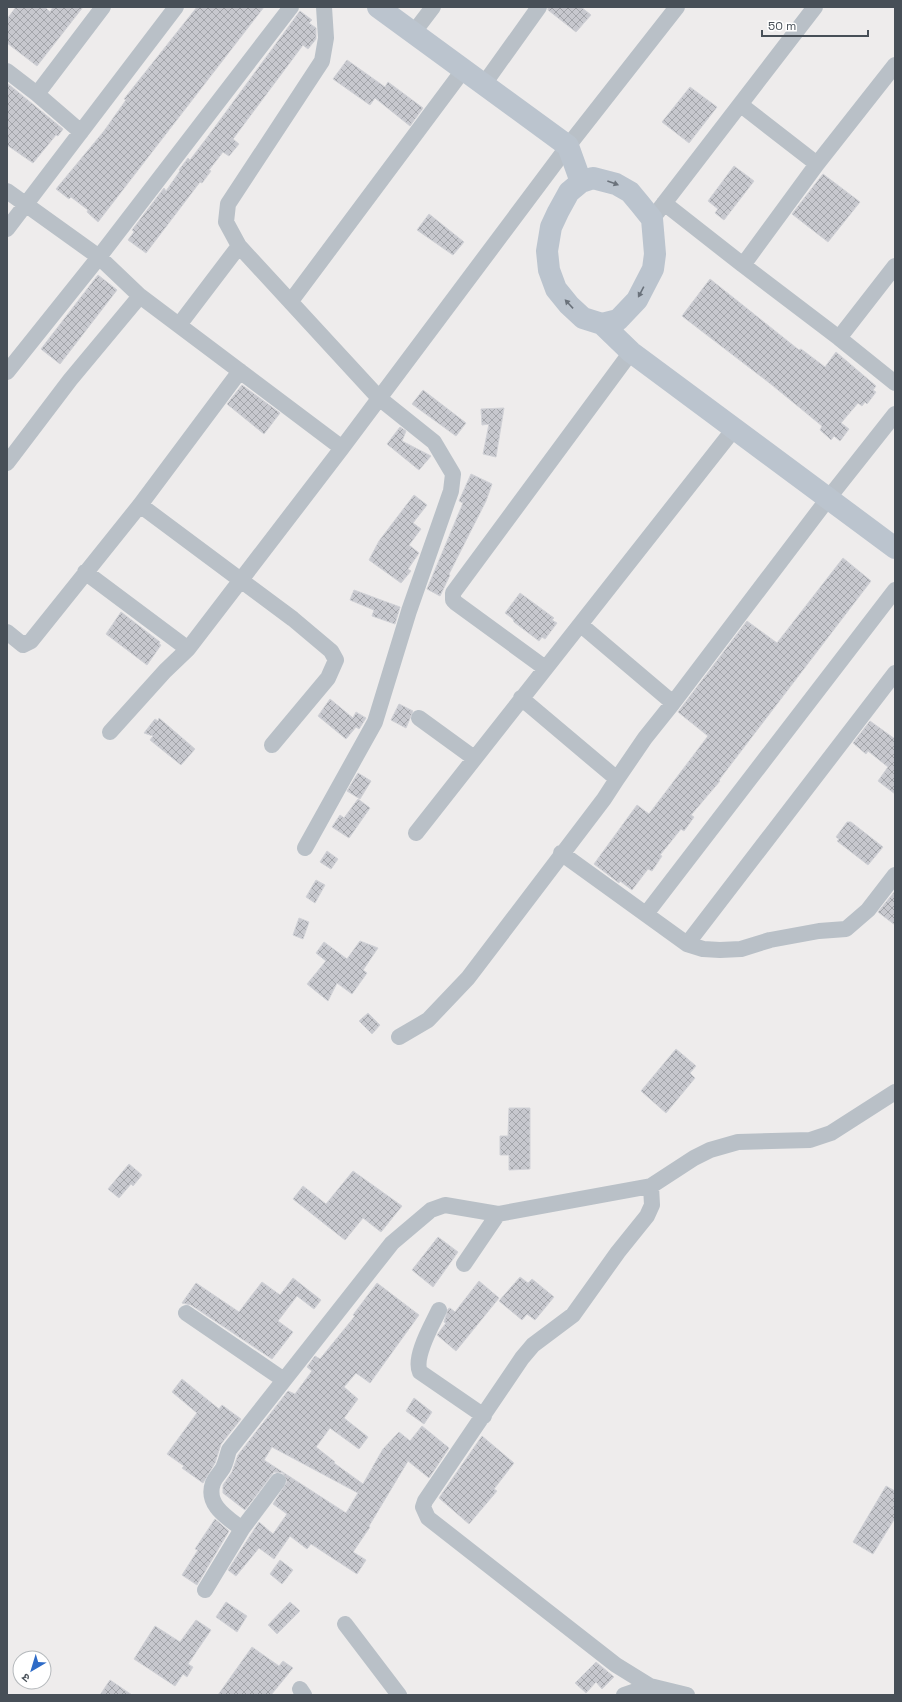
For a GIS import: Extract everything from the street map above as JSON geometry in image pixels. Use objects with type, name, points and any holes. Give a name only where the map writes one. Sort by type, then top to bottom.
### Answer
[{"type":"street","points":[[37,94],[103,7]]},
{"type":"street","points":[[7,228],[176,7]]},
{"type":"street","points":[[7,372],[99,257],[291,7]]},
{"type":"street","points":[[305,848],[375,722],[409,611],[451,491],[453,474],[434,442],[379,398],[239,246],[226,222],[226,210],[322,60],[326,38],[324,7]]},
{"type":"street","points":[[378,7],[568,146],[581,182]]},
{"type":"street","points":[[414,32],[433,7]]},
{"type":"street","points":[[484,84],[539,7]]},
{"type":"street","points":[[110,732],[165,671],[188,649],[342,448],[568,146],[677,7]]},
{"type":"street","points":[[602,324],[618,320],[637,300],[653,269],[658,211],[815,7]]},
{"type":"street","points":[[743,265],[817,164],[895,64]]},
{"type":"street","points":[[291,301],[464,69]]},
{"type":"street","points":[[7,71],[37,94],[81,132]]},
{"type":"street","points":[[740,105],[817,164]]},
{"type":"street","points":[[895,383],[839,338],[743,265],[630,192],[616,184],[593,178],[581,182],[569,192],[551,227],[547,251],[549,270],[556,288],[569,305],[583,318],[602,324],[631,352],[827,500],[895,548]]},
{"type":"street","points":[[7,191],[99,257],[140,296],[342,448]]},
{"type":"street","points":[[179,325],[239,246]]},
{"type":"street","points":[[839,338],[895,266]]},
{"type":"street","points":[[7,463],[70,380],[140,296]]},
{"type":"street","points":[[544,668],[456,603],[453,600],[453,593],[631,352]]},
{"type":"street","points":[[7,632],[23,645],[31,641],[140,505],[240,371]]},
{"type":"street","points":[[399,1037],[428,1020],[468,978],[561,853],[604,799],[645,738],[827,500],[895,414]]},
{"type":"street","points":[[416,833],[520,698],[581,625],[734,429]]},
{"type":"street","points":[[140,505],[309,633],[331,651],[336,660],[328,678],[272,745]]},
{"type":"street","points":[[85,572],[188,649]]},
{"type":"street","points":[[646,914],[895,590]]},
{"type":"street","points":[[581,625],[673,703]]},
{"type":"street","points":[[687,944],[895,673]]},
{"type":"street","points":[[520,698],[617,778]]},
{"type":"street","points":[[419,718],[474,758]]},
{"type":"street","points":[[561,853],[687,944],[709,950],[742,948],[777,939],[819,931],[846,929],[868,910],[895,875]]},
{"type":"street","points":[[242,1529],[224,1515],[215,1505],[212,1498],[213,1484],[223,1468],[229,1450],[392,1243],[430,1210],[445,1205],[498,1214],[651,1186],[694,1158],[710,1150],[738,1142],[810,1140],[831,1133],[895,1092]]},
{"type":"street","points":[[651,1186],[652,1205],[647,1216],[618,1252],[573,1315],[537,1342],[522,1358],[425,1501],[423,1507],[428,1518],[616,1665],[650,1686],[686,1695]]},
{"type":"street","points":[[464,1264],[498,1214]]},
{"type":"street","points":[[439,1310],[418,1358],[418,1367],[420,1372],[484,1416]]},
{"type":"street","points":[[186,1313],[284,1380]]},
{"type":"street","points":[[205,1590],[242,1529],[278,1481]]},
{"type":"street","points":[[345,1624],[399,1695]]},
{"type":"street","points":[[624,1695],[650,1686]]},
{"type":"building","points":[[16,7],[45,7],[50,12],[53,7],[83,7],[37,66],[7,43],[7,19]]},
{"type":"building","points":[[197,7],[264,7],[98,222],[87,212],[88,210],[71,197],[69,199],[56,189],[104,131],[126,100],[124,99]]},
{"type":"building","points":[[548,7],[581,7],[591,15],[576,32],[548,10]]},
{"type":"building","points":[[300,11],[312,20],[309,23],[316,28],[316,39],[308,49],[303,45],[233,139],[239,144],[229,156],[223,152],[209,170],[211,171],[202,183],[200,182],[146,253],[128,240],[134,232],[132,230],[164,188],[166,191],[188,158],[190,160]]},
{"type":"building","points":[[347,60],[385,87],[388,82],[423,108],[410,126],[375,98],[370,105],[333,79]]},
{"type":"building","points":[[7,83],[63,129],[58,136],[56,135],[33,163],[7,145]]},
{"type":"building","points":[[690,87],[717,107],[689,143],[662,122]]},
{"type":"building","points":[[734,166],[754,181],[724,220],[715,213],[718,209],[708,201]]},
{"type":"building","points":[[823,174],[860,202],[828,242],[792,214]]},
{"type":"building","points":[[429,214],[464,242],[453,255],[417,230]]},
{"type":"building","points":[[98,275],[117,290],[60,364],[41,349]]},
{"type":"building","points":[[710,279],[799,350],[801,349],[825,367],[836,352],[876,386],[873,390],[876,392],[867,404],[865,402],[862,406],[858,403],[841,423],[849,429],[840,441],[834,436],[831,440],[820,430],[822,426],[772,385],[682,316]]},
{"type":"building","points":[[242,385],[280,413],[264,434],[227,404]]},
{"type":"building","points":[[423,390],[466,423],[456,436],[412,404]]},
{"type":"building","points":[[504,408],[496,457],[483,454],[489,424],[482,425],[481,409]]},
{"type":"building","points":[[400,427],[406,431],[402,441],[431,456],[419,470],[387,444]]},
{"type":"building","points":[[471,474],[492,484],[486,501],[449,574],[450,575],[440,596],[427,589],[463,503],[459,501]]},
{"type":"building","points":[[414,495],[427,505],[413,523],[421,529],[409,545],[419,553],[408,569],[411,571],[401,583],[369,560],[379,541]]},
{"type":"building","points":[[843,558],[871,581],[719,780],[720,781],[691,815],[694,817],[684,831],[681,829],[660,855],[662,856],[652,871],[648,869],[632,890],[620,881],[619,883],[594,864],[637,805],[649,814],[708,736],[678,712],[747,621],[777,643]]},
{"type":"building","points":[[354,590],[400,607],[395,624],[372,616],[374,610],[350,600]]},
{"type":"building","points":[[520,593],[554,618],[552,620],[557,623],[545,639],[542,637],[539,641],[514,622],[513,619],[505,613]]},
{"type":"building","points":[[121,612],[160,642],[159,644],[161,645],[147,665],[106,634]]},
{"type":"building","points":[[330,699],[353,718],[356,712],[366,718],[359,729],[356,727],[346,739],[318,716]]},
{"type":"building","points":[[399,704],[413,711],[406,728],[391,720]]},
{"type":"building","points":[[159,718],[195,749],[181,765],[150,740],[153,736],[144,733],[155,719],[158,721]]},
{"type":"building","points":[[870,721],[895,739],[895,794],[878,781],[888,767],[868,751],[866,754],[853,743]]},
{"type":"building","points":[[358,773],[371,781],[360,799],[347,791]]},
{"type":"building","points":[[358,799],[370,808],[349,838],[332,827],[340,815],[344,818]]},
{"type":"building","points":[[847,822],[851,822],[883,847],[868,865],[837,841],[839,839],[836,837]]},
{"type":"building","points":[[327,851],[338,859],[331,869],[320,862]]},
{"type":"building","points":[[316,880],[325,885],[315,903],[306,897]]},
{"type":"building","points":[[895,891],[895,925],[878,912]]},
{"type":"building","points":[[299,918],[309,922],[303,939],[293,935]]},
{"type":"building","points":[[360,941],[378,948],[363,970],[367,973],[352,994],[337,983],[328,1001],[307,984],[326,961],[316,953],[324,942],[347,959]]},
{"type":"building","points":[[368,1013],[380,1025],[372,1034],[359,1021]]},
{"type":"building","points":[[676,1049],[696,1066],[690,1073],[695,1078],[666,1113],[641,1091]]},
{"type":"building","points":[[509,1108],[530,1108],[530,1169],[509,1170],[509,1155],[500,1155],[500,1136],[508,1136]]},
{"type":"building","points":[[129,1164],[142,1175],[133,1186],[131,1184],[119,1198],[108,1189]]},
{"type":"building","points":[[353,1171],[402,1206],[381,1232],[363,1218],[345,1240],[293,1199],[303,1186],[326,1204]]},
{"type":"building","points":[[438,1237],[458,1252],[433,1287],[412,1270]]},
{"type":"building","points":[[520,1277],[528,1283],[532,1279],[554,1297],[535,1320],[527,1314],[522,1320],[499,1301]]},
{"type":"building","points":[[293,1278],[321,1300],[314,1309],[297,1296],[278,1321],[293,1332],[272,1359],[191,1305],[182,1303],[196,1283],[239,1312],[262,1282],[280,1295]]},
{"type":"building","points":[[479,1281],[499,1298],[456,1351],[437,1335],[446,1323],[444,1322],[448,1309],[450,1308],[455,1312]]},
{"type":"building","points":[[377,1283],[419,1315],[370,1383],[356,1373],[344,1387],[358,1399],[344,1418],[368,1437],[359,1449],[330,1428],[316,1447],[335,1462],[334,1463],[363,1484],[383,1449],[399,1432],[410,1441],[422,1426],[449,1448],[429,1478],[408,1461],[369,1526],[370,1527],[353,1552],[366,1560],[357,1574],[311,1544],[307,1549],[290,1536],[274,1559],[259,1548],[236,1576],[228,1570],[259,1522],[273,1534],[287,1514],[273,1504],[287,1482],[283,1473],[274,1472],[245,1510],[223,1493],[223,1485],[232,1472],[238,1455],[288,1391],[295,1394],[312,1371],[307,1367],[315,1356],[320,1359],[355,1316],[353,1315]],"holes":[[[272,1447],[358,1493],[346,1513],[264,1460]]]},
{"type":"building","points":[[182,1379],[219,1409],[222,1405],[241,1419],[221,1444],[215,1463],[203,1483],[182,1468],[184,1466],[167,1454],[197,1413],[172,1392]]},
{"type":"building","points":[[414,1398],[432,1412],[424,1424],[406,1411]]},
{"type":"building","points":[[482,1436],[514,1463],[494,1489],[497,1491],[469,1524],[439,1498]]},
{"type":"building","points":[[886,1486],[895,1491],[895,1518],[873,1554],[853,1542]]},
{"type":"building","points":[[215,1519],[229,1531],[197,1585],[182,1575],[198,1550],[195,1549]]},
{"type":"building","points":[[280,1560],[293,1570],[282,1584],[270,1574]]},
{"type":"building","points":[[226,1602],[247,1616],[237,1632],[216,1617]]},
{"type":"building","points":[[290,1602],[300,1611],[277,1634],[268,1625]]},
{"type":"building","points":[[196,1620],[211,1630],[188,1664],[193,1667],[187,1677],[183,1674],[175,1686],[134,1659],[155,1626],[180,1642]]},
{"type":"building","points":[[252,1647],[279,1666],[283,1661],[293,1668],[271,1695],[218,1695]]},
{"type":"building","points":[[596,1662],[614,1677],[602,1689],[596,1682],[586,1693],[575,1683]]},
{"type":"building","points":[[110,1680],[132,1695],[100,1695]]}]
